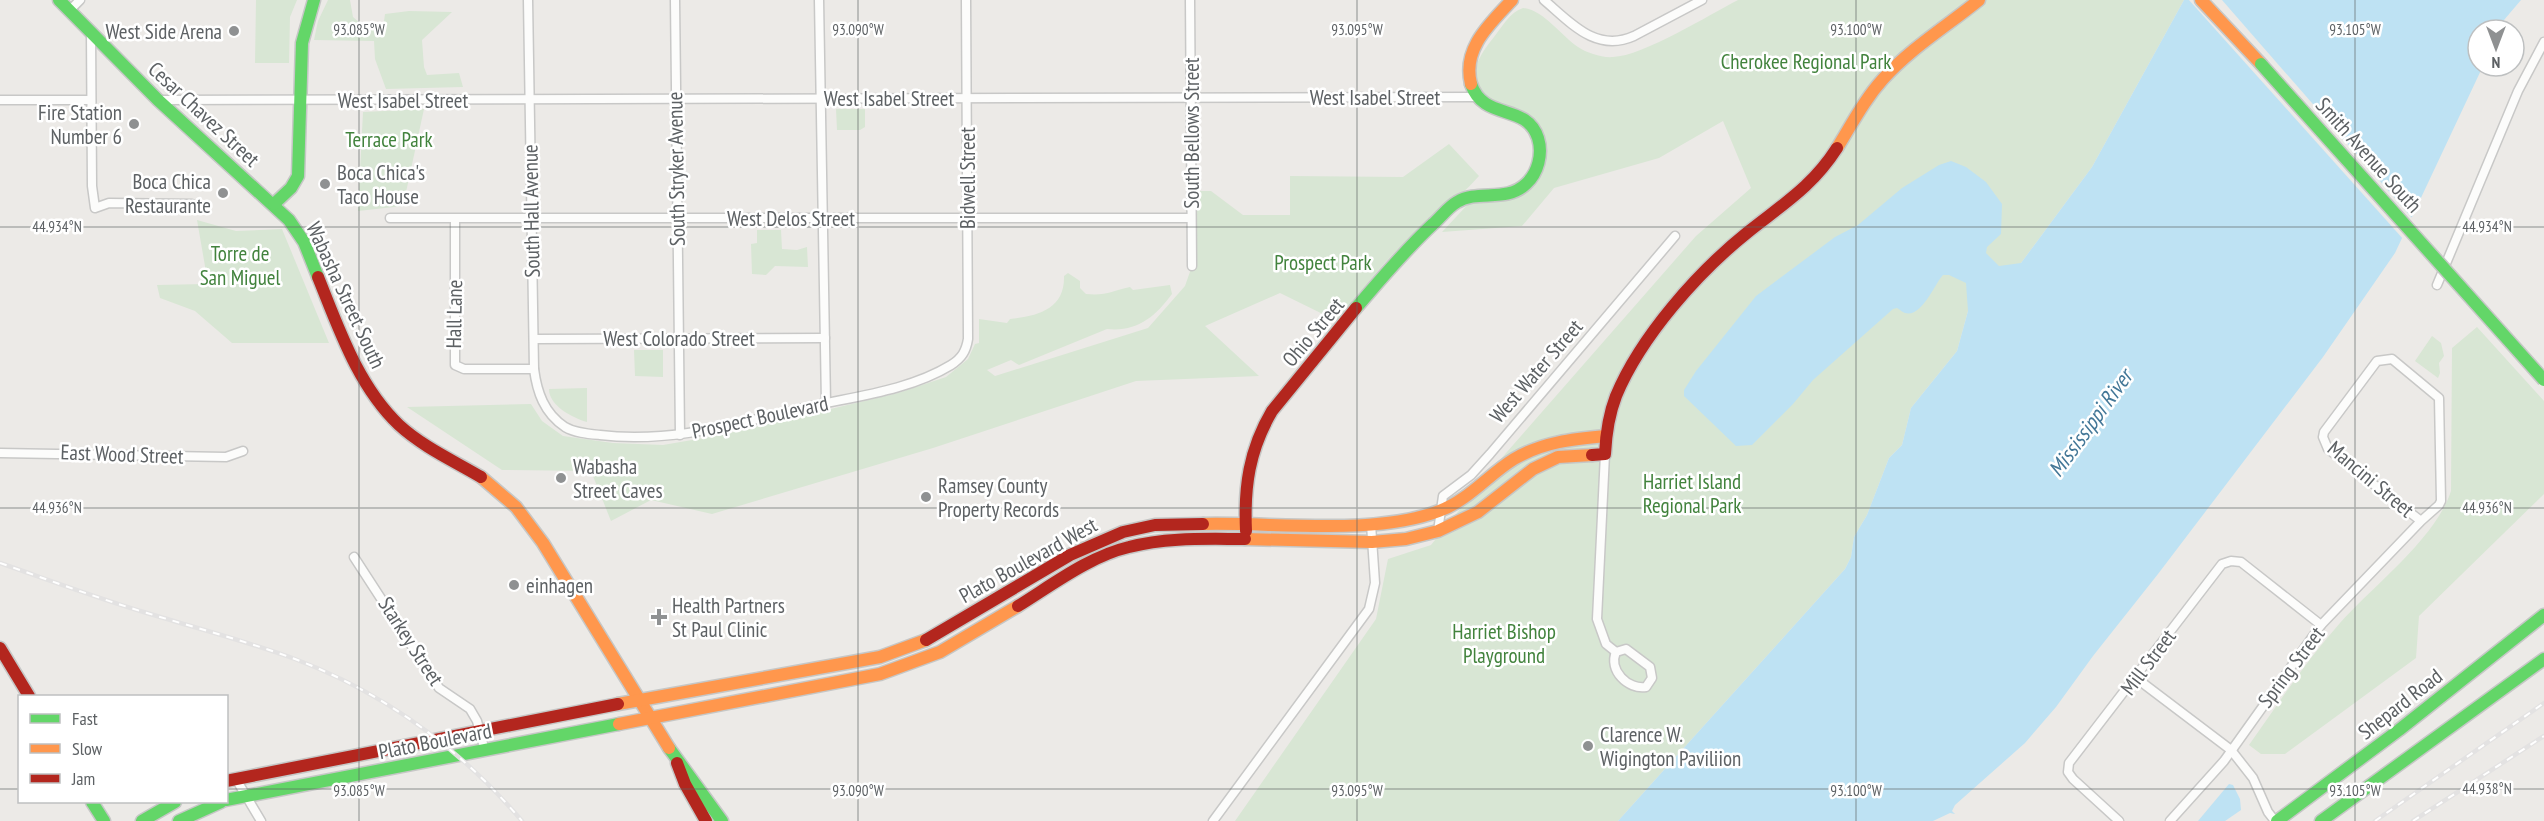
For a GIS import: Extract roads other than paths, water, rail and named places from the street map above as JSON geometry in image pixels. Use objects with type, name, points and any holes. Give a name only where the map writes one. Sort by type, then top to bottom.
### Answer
[{"type":"main road","name":"Cesar Chavez Street","points":[[59,0],[158,100],[274,204]]},
{"type":"main road","points":[[274,204],[291,188],[298,176],[303,42],[307,19],[314,0]]},
{"type":"main road","points":[[1477,97],[1469,82],[1469,56],[1477,41],[1512,0]]},
{"type":"main road","points":[[1605,454],[1606,436],[1616,396],[1647,344],[1711,266],[1747,234],[1792,201],[1817,176],[1872,93],[1900,60],[1979,0]]},
{"type":"main road","name":"Smith Avenue South","points":[[2201,0],[2544,380]]},
{"type":"main road","name":"Smith Avenue South","points":[[2208,0],[2261,64]]},
{"type":"main road","name":"Ohio Street","points":[[1246,538],[1246,473],[1250,455],[1262,426],[1272,411],[1402,253],[1457,202],[1468,198],[1516,192],[1524,187],[1535,173],[1539,164],[1540,146],[1533,129],[1521,116],[1486,106],[1477,97]]},
{"type":"main road","name":"Wabasha Street South","points":[[274,204],[301,235],[345,342],[374,397],[416,439],[482,478],[516,507],[543,543],[650,720],[675,757],[695,779],[722,821]]},
{"type":"main road","name":"Plato Boulevard West","points":[[639,701],[896,653],[930,638],[1070,555],[1105,538],[1155,525],[1245,523],[1338,526],[1405,520],[1439,511],[1466,498],[1513,460],[1542,446],[1568,439],[1606,436]]},
{"type":"main road","name":"Plato Boulevard West","points":[[650,720],[898,669],[940,652],[1092,562],[1127,547],[1173,539],[1246,538],[1372,542],[1406,539],[1438,531],[1478,512],[1533,469],[1558,457],[1605,454]]},
{"type":"main road","name":"Shepard Road","points":[[2276,821],[2399,730],[2544,615]]},
{"type":"main road","points":[[0,648],[28,695]]},
{"type":"main road","points":[[2321,821],[2544,659]]},
{"type":"main road","name":"Plato Boulevard","points":[[231,780],[639,701]]},
{"type":"main road","name":"Plato Boulevard","points":[[228,800],[650,720]]},
{"type":"main road","name":"Wabasha Street South","points":[[675,757],[685,784],[706,821]]},
{"type":"main road","points":[[93,803],[104,821]]},
{"type":"main road","points":[[142,821],[172,803]]},
{"type":"main road","points":[[179,821],[218,803]]},
{"type":"street","points":[[70,10],[80,0]]},
{"type":"street","name":"South Hall Avenue","points":[[528,0],[534,369],[543,404],[554,417]]},
{"type":"street","name":"South Stryker Avenue","points":[[675,0],[680,435]]},
{"type":"street","points":[[819,0],[826,403]]},
{"type":"street","name":"Bidwell Street","points":[[963,356],[968,339],[966,0]]},
{"type":"street","name":"South Bellows Street","points":[[1190,0],[1192,266]]},
{"type":"street","points":[[1544,0],[1582,33],[1608,42],[1634,36],[1702,0]]},
{"type":"street","points":[[91,33],[92,193],[95,208],[109,203],[192,204]]},
{"type":"street","points":[[2437,285],[2518,91],[2544,42]]},
{"type":"street","name":"West Isabel Street","points":[[158,100],[1477,97]]},
{"type":"street","points":[[0,100],[91,100]]},
{"type":"street","name":"West Delos Street","points":[[390,218],[1191,218]]},
{"type":"street","name":"Hall Lane","points":[[455,219],[455,365],[464,369],[534,369]]},
{"type":"street","name":"West Water Street","points":[[1439,511],[1443,496],[1471,475],[1675,236]]},
{"type":"street","name":"West Colorado Street","points":[[534,339],[825,338]]},
{"type":"street","name":"Prospect Boulevard","points":[[554,417],[567,428],[592,434],[634,438],[680,435],[920,380],[963,356]]},
{"type":"street","name":"Spring Street","points":[[2170,821],[2231,750],[2321,625],[2421,521],[2439,506],[2441,501],[2439,398],[2392,359],[2377,361],[2374,364],[2324,432],[2323,437]]},
{"type":"street","name":"Mancini Street","points":[[2323,437],[2328,449],[2421,521]]},
{"type":"street","name":"East Wood Street","points":[[0,453],[226,457],[243,451]]},
{"type":"street","points":[[1605,454],[1597,619],[1606,644],[1616,652],[1630,651],[1650,667],[1652,678],[1650,684],[1639,688],[1617,674],[1613,662],[1616,652]]},
{"type":"street","points":[[1438,531],[1439,511]]},
{"type":"street","points":[[1213,821],[1369,609],[1375,583],[1371,524]]},
{"type":"street","name":"Starkey Street","points":[[354,557],[439,688],[466,705],[474,715],[485,751]]},
{"type":"street","name":"Mill Street","points":[[2119,821],[2073,779],[2068,767],[2222,564],[2231,561],[2241,562],[2321,625]]},
{"type":"street","points":[[2136,678],[2231,750],[2253,778],[2276,821]]},
{"type":"street","points":[[231,780],[246,795],[261,821]]},
{"type":"water","name":"Mississippi River","points":[[2184,0],[2521,0],[2506,18],[2466,18],[2466,78],[2477,78],[2395,253],[2323,357],[2056,707],[2025,743],[1955,805],[1952,811],[1955,814],[1950,813],[1933,821],[1618,821],[1845,569],[1851,557],[1854,537],[1867,515],[1889,458],[1902,445],[1911,408],[1957,351],[1968,311],[1966,283],[1949,275],[1943,275],[1917,310],[1905,313],[1897,308],[1893,309],[1813,380],[1793,404],[1752,445],[1736,446],[1684,396],[1684,390],[1696,371],[1756,296],[1835,237],[1858,225],[1902,188],[1939,165],[1951,161],[1966,167],[1986,182],[2002,204],[2001,234],[1987,247],[1986,253],[1999,266],[2021,263],[2092,167]]},
{"type":"water","points":[[2229,784],[2233,785],[2240,799],[2241,810],[2225,821],[2198,821]]},
{"type":"railway","points":[[0,563],[128,607],[277,652],[359,688],[419,725],[446,747],[498,794],[522,821]]},
{"type":"railway","points":[[2375,821],[2544,703]]},
{"type":"railway","points":[[2413,821],[2544,736]]},
{"type":"place","name":"West Side Arena","points":[[234,31]]},
{"type":"place","name":"Fire Station Number 6","points":[[134,124]]},
{"type":"place","name":"Boca Chica's Taco House","points":[[325,184]]},
{"type":"place","name":"Boca Chica Restaurante","points":[[223,193]]},
{"type":"place","name":"Wabasha Street Caves","points":[[561,478]]},
{"type":"place","name":"Ramsey County Property Records","points":[[926,497]]},
{"type":"place","name":"einhagen","points":[[514,585]]},
{"type":"place","name":"Health Partners St Paul Clinic","points":[[659,617]]},
{"type":"place","name":"Clarence W. Wigington Paviliion","points":[[1588,746]]},
{"type":"park label","name":"Cherokee Regional Park","points":[[1806,61]]},
{"type":"park label","name":"Terrace Park","points":[[389,139]]},
{"type":"park label","name":"Prospect Park","points":[[1323,262]]},
{"type":"park label","name":"Torre de San Miguel","points":[[240,265]]},
{"type":"park label","name":"Harriet Island Regional Park","points":[[1692,493]]},
{"type":"park label","name":"Harriet Bishop Playground","points":[[1504,643]]}]
